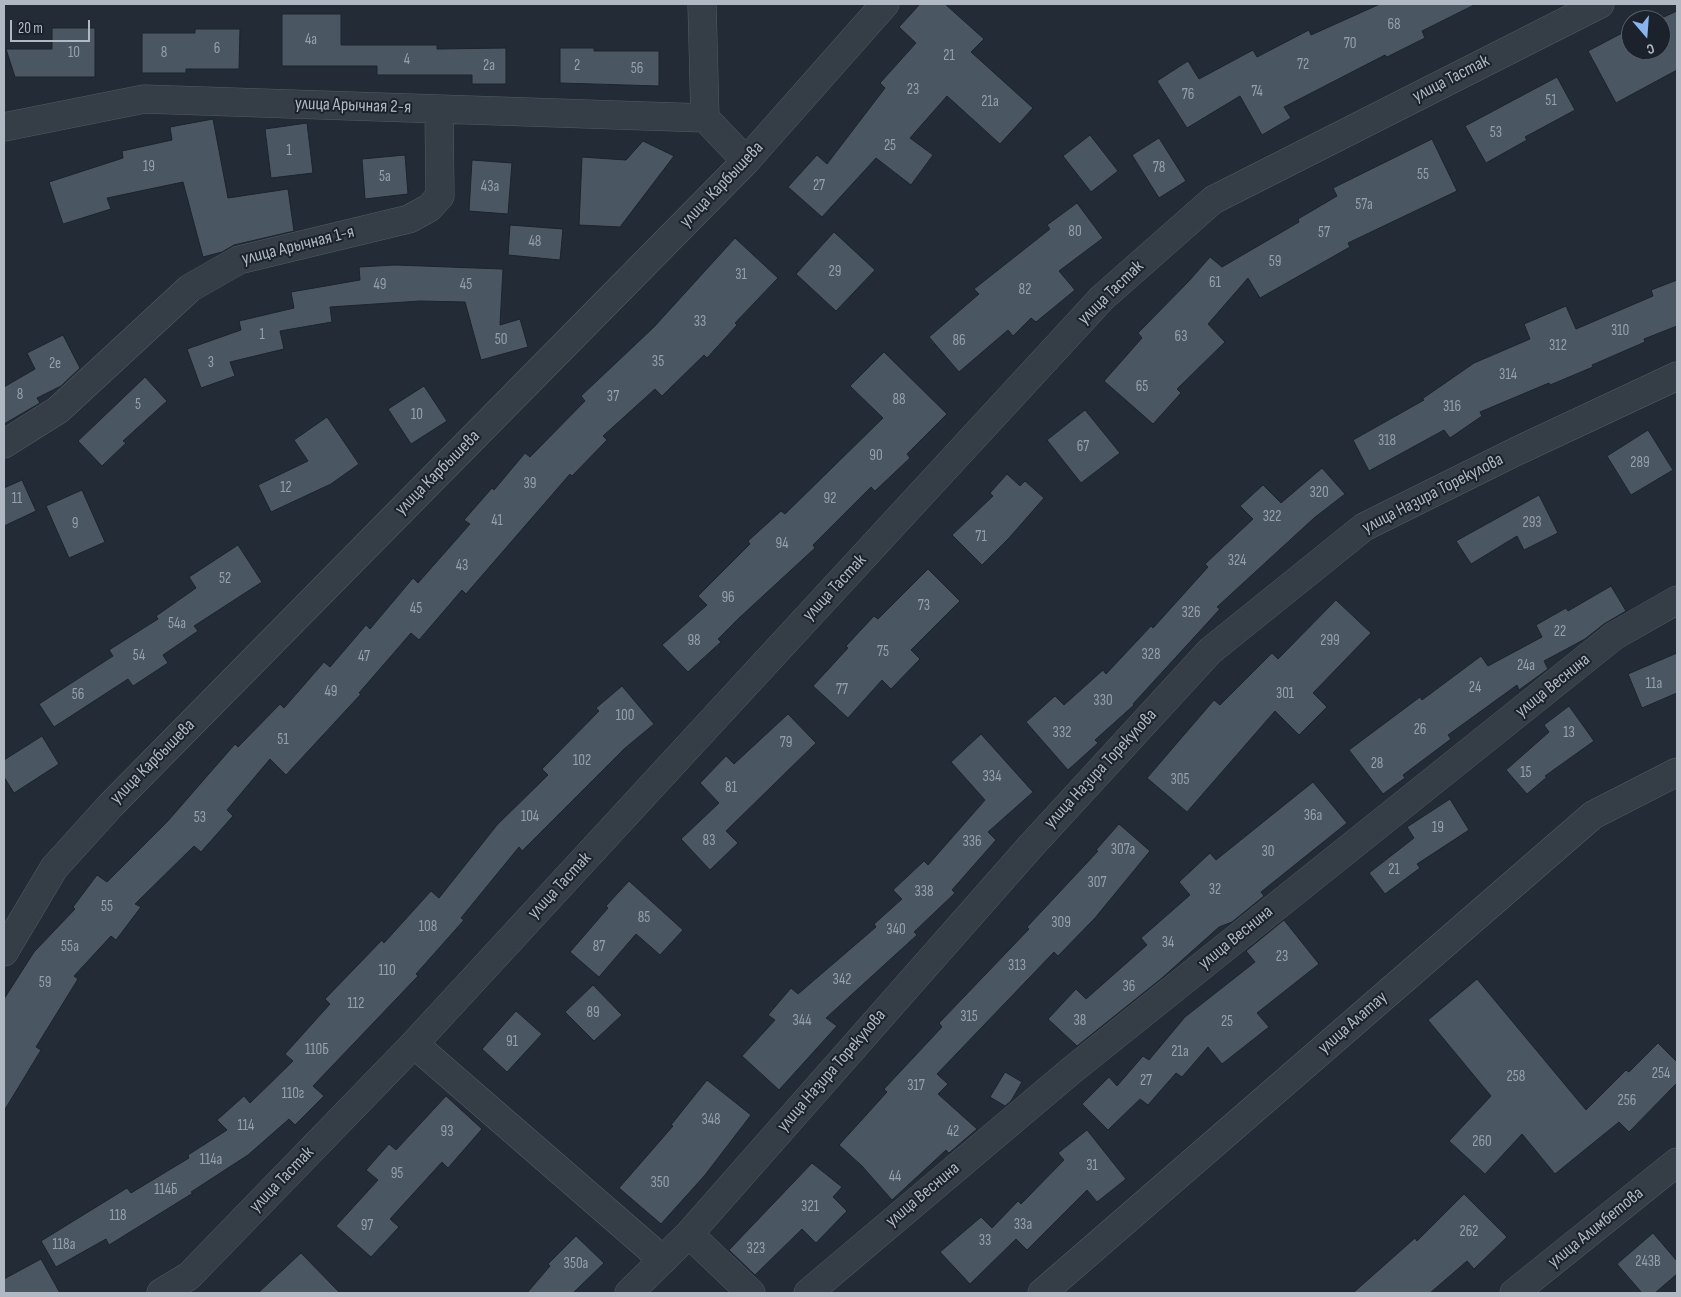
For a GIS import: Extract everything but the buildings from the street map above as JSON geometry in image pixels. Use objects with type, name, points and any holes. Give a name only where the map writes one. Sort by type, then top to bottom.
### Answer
[{"type":"street","points":[[702,4],[705,118],[746,161]]},
{"type":"street","name":"улица Карбышева","points":[[4,952],[54,868],[111,805],[746,161],[885,4]]},
{"type":"street","name":"улица Тастак","points":[[161,1293],[189,1276],[414,1044],[1102,298],[1213,200],[1600,4]]},
{"type":"street","name":"улица Арычная 2-я","points":[[4,127],[144,100],[705,118]]},
{"type":"street","name":"улица Арычная 1-я","points":[[4,444],[58,410],[190,288],[239,260],[409,219],[429,208],[440,196],[439,109]]},
{"type":"street","name":"улица Назира Торекулова","points":[[629,1293],[689,1234],[1030,847],[1210,651],[1364,526],[1677,376]]},
{"type":"street","name":"улица Веснина","points":[[808,1293],[1072,1070],[1606,643],[1677,600]]},
{"type":"street","name":"улица Алатау","points":[[1042,1293],[1593,814],[1677,772]]},
{"type":"street","points":[[414,1044],[663,1260]]},
{"type":"street","name":"улица Алимбетова","points":[[1514,1293],[1677,1162]]},
{"type":"street","points":[[689,1234],[750,1293]]}]
